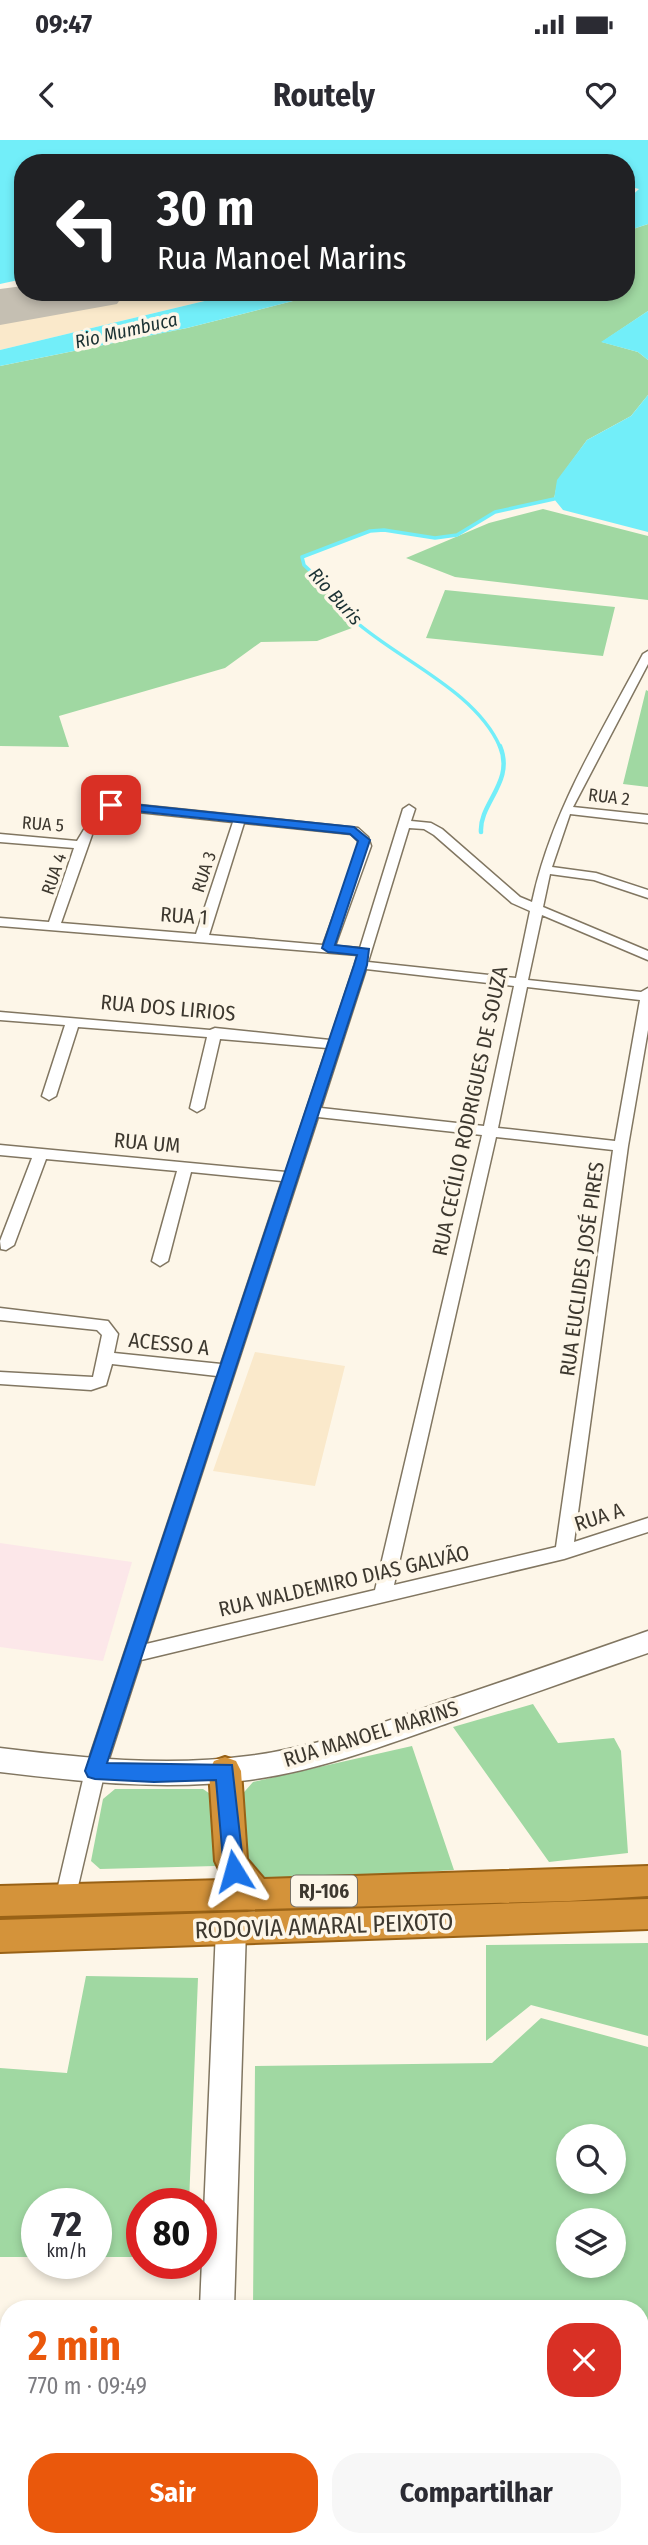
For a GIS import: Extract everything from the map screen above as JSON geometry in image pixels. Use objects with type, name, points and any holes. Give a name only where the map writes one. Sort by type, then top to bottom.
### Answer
[{"type":"highway","points":[[225,1771],[231,1861],[241,1880],[256,1893]]},
{"type":"highway","name":"RODOVIA AMARAL PEIXOTO","points":[[0,1901],[569,1886],[648,1881]]},
{"type":"highway","name":"RODOVIA AMARAL PEIXOTO","points":[[0,1936],[648,1914]]},
{"type":"main road","name":"RUA MANOEL MARINS","points":[[0,1760],[95,1771],[154,1774],[225,1771],[312,1756],[648,1642]]},
{"type":"main road","points":[[217,2300],[231,1929]]},
{"type":"street","name":"RUA CECÍLIO RODRIGUES DE SOUZA","points":[[383,1594],[490,1131],[545,870],[566,810],[648,654]]},
{"type":"street","name":"RUA 4","points":[[54,926],[83,845],[98,813],[111,805],[354,831],[361,835],[365,846],[328,948]]},
{"type":"street","name":"RUA 2","points":[[566,810],[648,819]]},
{"type":"street","points":[[65,1899],[95,1771],[407,817],[432,828],[496,886],[536,910],[648,956]]},
{"type":"street","name":"RUA 3","points":[[202,936],[240,818]]},
{"type":"street","name":"RUA 5","points":[[0,838],[83,845]]},
{"type":"street","points":[[545,870],[596,877],[648,894]]},
{"type":"street","name":"RUA 1","points":[[0,922],[328,948],[363,958],[520,982],[648,995]]},
{"type":"street","name":"RUA EUCLIDES JOSÉ PIRES","points":[[564,1552],[621,1146],[648,995]]},
{"type":"street","name":"RUA DOS LIRIOS","points":[[0,1016],[333,1044]]},
{"type":"street","points":[[50,1096],[73,1021]]},
{"type":"street","points":[[197,1108],[215,1032]]},
{"type":"street","points":[[312,1112],[621,1146]]},
{"type":"street","name":"RUA UM","points":[[0,1150],[290,1177]]},
{"type":"street","points":[[6,1245],[40,1154]]},
{"type":"street","points":[[160,1261],[186,1167]]},
{"type":"street","name":"ACESSO A","points":[[0,1314],[107,1327],[110,1334],[100,1381],[91,1384],[0,1378]]},
{"type":"street","name":"ACESSO A","points":[[106,1359],[228,1371]]},
{"type":"street","name":"RUA A","points":[[564,1552],[648,1525]]},
{"type":"street","name":"RUA WALDEMIRO DIAS GALVÃO","points":[[135,1654],[564,1552]]},
{"type":"shaded area","points":[[14,289],[14,301],[204,301],[0,350],[0,291]]},
{"type":"shaded area","points":[[255,1352],[345,1366],[315,1486],[213,1471]]},
{"type":"shaded area","points":[[0,1543],[132,1562],[103,1661],[0,1647]]},
{"type":"green space","points":[[648,224],[648,311],[602,342],[638,352],[648,360],[648,395],[631,416],[587,440],[558,480],[554,499],[495,512],[457,535],[435,538],[384,530],[370,531],[302,557],[304,565],[360,625],[317,641],[261,642],[225,668],[59,716],[69,747],[0,746],[0,366],[187,328],[293,301],[635,301],[635,228]]},
{"type":"green space","points":[[543,509],[648,536],[648,600],[455,577],[406,558],[489,523]]},
{"type":"green space","points":[[445,590],[615,607],[603,656],[426,638]]},
{"type":"green space","points":[[646,690],[648,691],[648,787],[623,784]]},
{"type":"green space","points":[[533,1704],[558,1743],[614,1738],[621,1751],[628,1853],[549,1862],[453,1727]]},
{"type":"green space","points":[[412,1746],[454,1870],[264,1882],[242,1862],[238,1799],[253,1782]]},
{"type":"green space","points":[[115,1789],[203,1789],[219,1800],[222,1852],[216,1866],[100,1869],[91,1861],[103,1799]]},
{"type":"green space","points":[[648,1943],[648,2036],[531,2005],[486,2041],[486,1945]]},
{"type":"green space","points":[[86,1976],[198,1978],[190,2188],[126,2188],[126,2257],[112,2257],[112,2188],[21,2188],[21,2257],[0,2257],[0,2068],[67,2073]]},
{"type":"green space","points":[[541,2018],[648,2047],[648,2300],[253,2300],[255,2066],[492,2063]]},
{"type":"water","points":[[0,140],[648,140],[648,224],[635,228],[635,193],[639,189],[635,188],[635,154],[14,154],[14,281],[0,284]]},
{"type":"water","name":"Rio Mumbuca","points":[[204,301],[293,301],[187,328],[0,366],[0,350]]},
{"type":"water","points":[[648,311],[648,360],[638,352],[601,342]]},
{"type":"water","points":[[648,395],[648,532],[563,510],[554,499],[557,480],[587,440],[631,416]]},
{"type":"waterway","name":"Rio Buris","points":[[500,747],[489,727],[455,693],[355,621],[304,565],[302,557],[370,531],[384,530],[435,538],[457,535],[495,512],[554,499]]},
{"type":"waterway","name":"Rio Buris","points":[[481,832],[485,811],[503,771],[500,746]]},
{"type":"runway","points":[[0,307],[38,301]]},
{"type":"route","points":[[111,805],[354,831],[361,835],[365,846],[328,948],[365,952],[95,1771],[185,1774],[225,1771],[234,1871]]}]
